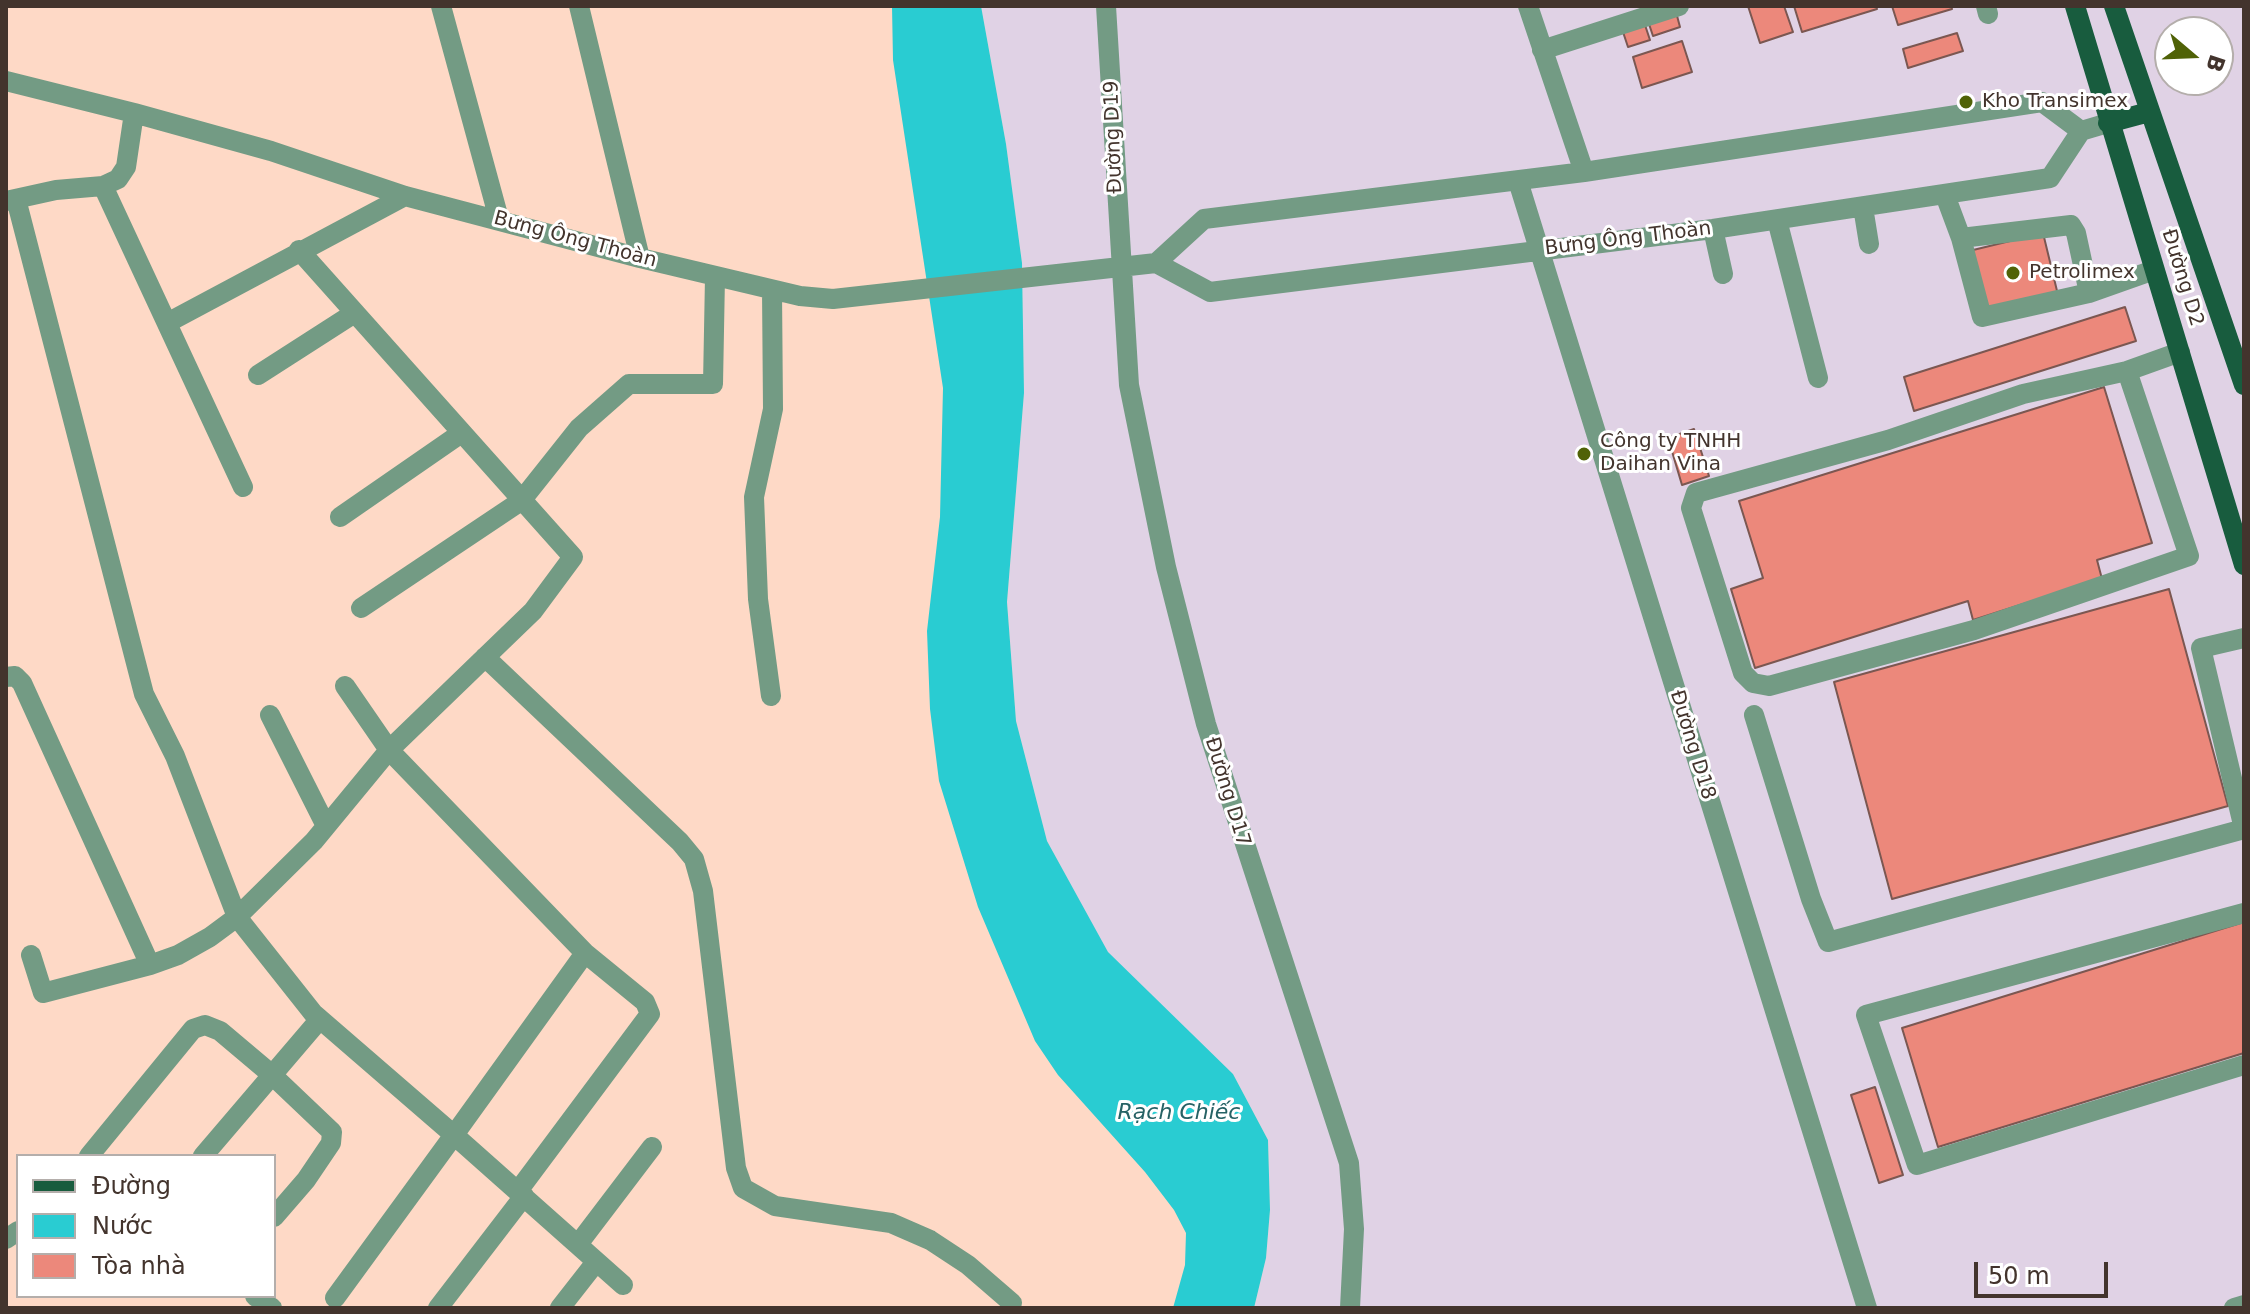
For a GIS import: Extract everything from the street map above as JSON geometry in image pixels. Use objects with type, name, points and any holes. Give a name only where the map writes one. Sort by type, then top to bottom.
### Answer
[{"type":"main road","name":"Đường D2","points":[[2075,6],[2244,565]]},
{"type":"main road","name":"Đường D2","points":[[2118,12],[2194,243],[2210,252],[2232,316],[2228,340],[2244,383]]},
{"type":"main road","points":[[2108,123],[2149,112]]},
{"type":"street","points":[[441,6],[499,219]]},
{"type":"street","points":[[579,6],[640,258]]},
{"type":"street","name":"Đường D19","points":[[1106,6],[1121,269]]},
{"type":"street","points":[[1528,6],[1584,172]]},
{"type":"street","points":[[1542,50],[1679,6]]},
{"type":"street","name":"Bưng Ông Thoàn","points":[[6,81],[271,151],[405,196],[640,258],[772,290],[833,299],[1156,263],[1210,292],[1713,229],[2050,178],[2081,131]]},
{"type":"street","points":[[1156,263],[1204,219],[1584,172],[2042,102],[2081,131],[2108,123]]},
{"type":"street","points":[[134,113],[126,167],[118,179],[103,186],[11,200],[144,694],[175,756],[237,917],[320,1019],[579,1243],[623,1285]]},
{"type":"street","name":"Đường D18","points":[[1518,181],[1867,1308]]},
{"type":"street","points":[[103,186],[243,487]]},
{"type":"street","points":[[1945,195],[1961,238],[1982,317],[2089,293],[2154,270]]},
{"type":"street","points":[[167,323],[405,196]]},
{"type":"street","points":[[1863,207],[1869,244]]},
{"type":"street","points":[[1777,220],[1818,378]]},
{"type":"street","points":[[1961,238],[2071,225],[2076,233],[2089,293]]},
{"type":"street","points":[[1713,229],[1723,274]]},
{"type":"street","points":[[31,955],[43,993],[178,955],[237,917],[326,826],[389,750],[533,611],[573,557],[460,434],[299,250]]},
{"type":"street","name":"Đường D17","points":[[1121,269],[1129,385],[1166,567],[1206,724],[1349,1163],[1354,1229],[1350,1308]]},
{"type":"street","points":[[361,608],[521,501],[579,428],[629,384],[713,384],[715,277]]},
{"type":"street","points":[[771,696],[758,599],[754,497],[773,409],[772,290]]},
{"type":"street","points":[[258,375],[353,314]]},
{"type":"street","points":[[2127,371],[2189,556],[1974,630],[1769,686],[1753,683],[1743,673],[1691,508],[1696,493],[1888,440],[2023,394],[2127,371],[2180,352]]},
{"type":"street","points":[[340,517],[460,434]]},
{"type":"street","points":[[1754,715],[1811,899],[1828,942],[2244,829],[2201,648],[2244,638]]},
{"type":"street","points":[[485,657],[680,842],[694,859],[703,891],[736,1168],[743,1188],[775,1206],[891,1223],[930,1240],[968,1265],[1012,1303]]},
{"type":"street","points":[[6,677],[15,676],[22,683],[150,965]]},
{"type":"street","points":[[345,686],[389,750],[585,953],[645,1002],[650,1014],[438,1308]]},
{"type":"street","points":[[270,715],[326,826]]},
{"type":"street","points":[[2244,913],[1866,1015],[1917,1165],[2244,1065]]},
{"type":"street","points":[[335,1298],[585,953]]},
{"type":"street","points":[[205,1154],[320,1019]]},
{"type":"street","points":[[92,1154],[193,1029],[205,1025],[220,1031],[332,1132],[331,1143],[306,1180],[276,1215]]},
{"type":"street","points":[[579,1243],[652,1147]]},
{"type":"street","points":[[560,1308],[596,1262]]},
{"type":"street","points":[[2234,1308],[2244,1305]]},
{"type":"shaded area","points":[[981,6],[2244,6],[2244,1308],[1254,1308],[1266,1258],[1270,1210],[1268,1140],[1233,1074],[1108,953],[1047,841],[1016,721],[1007,602],[1024,393],[1022,263],[1006,144]]},
{"type":"water","name":"Rạch Chiếc","points":[[892,6],[981,6],[1006,144],[1022,263],[1024,393],[1007,602],[1016,721],[1047,841],[1108,952],[1233,1074],[1268,1140],[1270,1210],[1266,1258],[1254,1308],[1173,1308],[1185,1265],[1186,1233],[1174,1210],[1145,1172],[1058,1075],[1035,1041],[978,907],[939,781],[930,709],[927,631],[940,517],[943,388],[893,60]]},
{"type":"building","points":[[1748,6],[1784,6],[1793,32],[1760,43]]},
{"type":"building","points":[[1794,6],[1876,6],[1877,9],[1802,32]]},
{"type":"building","points":[[1892,6],[1951,6],[1952,9],[1898,25]]},
{"type":"building","points":[[1676,12],[1680,27],[1653,36],[1648,21]]},
{"type":"building","points":[[1645,25],[1650,40],[1628,47],[1623,32]]},
{"type":"building","points":[[1957,33],[1963,51],[1908,68],[1903,49]]},
{"type":"building","points":[[1682,41],[1692,72],[1642,88],[1633,57]]},
{"type":"building","name":"Petrolimex","points":[[2043,233],[2058,295],[1983,313],[1969,251]]},
{"type":"building","points":[[2125,307],[2136,341],[1914,411],[1904,377]]},
{"type":"building","points":[[2104,387],[2152,543],[2097,560],[2102,579],[1973,620],[1968,601],[1755,668],[1731,589],[1763,578],[1739,501]]},
{"type":"building","points":[[1694,429],[1709,476],[1682,485],[1668,438]]},
{"type":"building","points":[[2169,589],[2228,806],[1892,899],[1834,682]]},
{"type":"building","points":[[2244,922],[2244,1053],[1938,1147],[1902,1028]]},
{"type":"building","points":[[1875,1087],[1903,1175],[1879,1183],[1851,1095]]},
{"type":"place","name":"Kho Transimex","points":[[1966,102]]},
{"type":"place","name":"Petrolimex","points":[[2013,273]]},
{"type":"place","name":"Công ty TNHH Daihan Vina","points":[[1584,454]]}]
